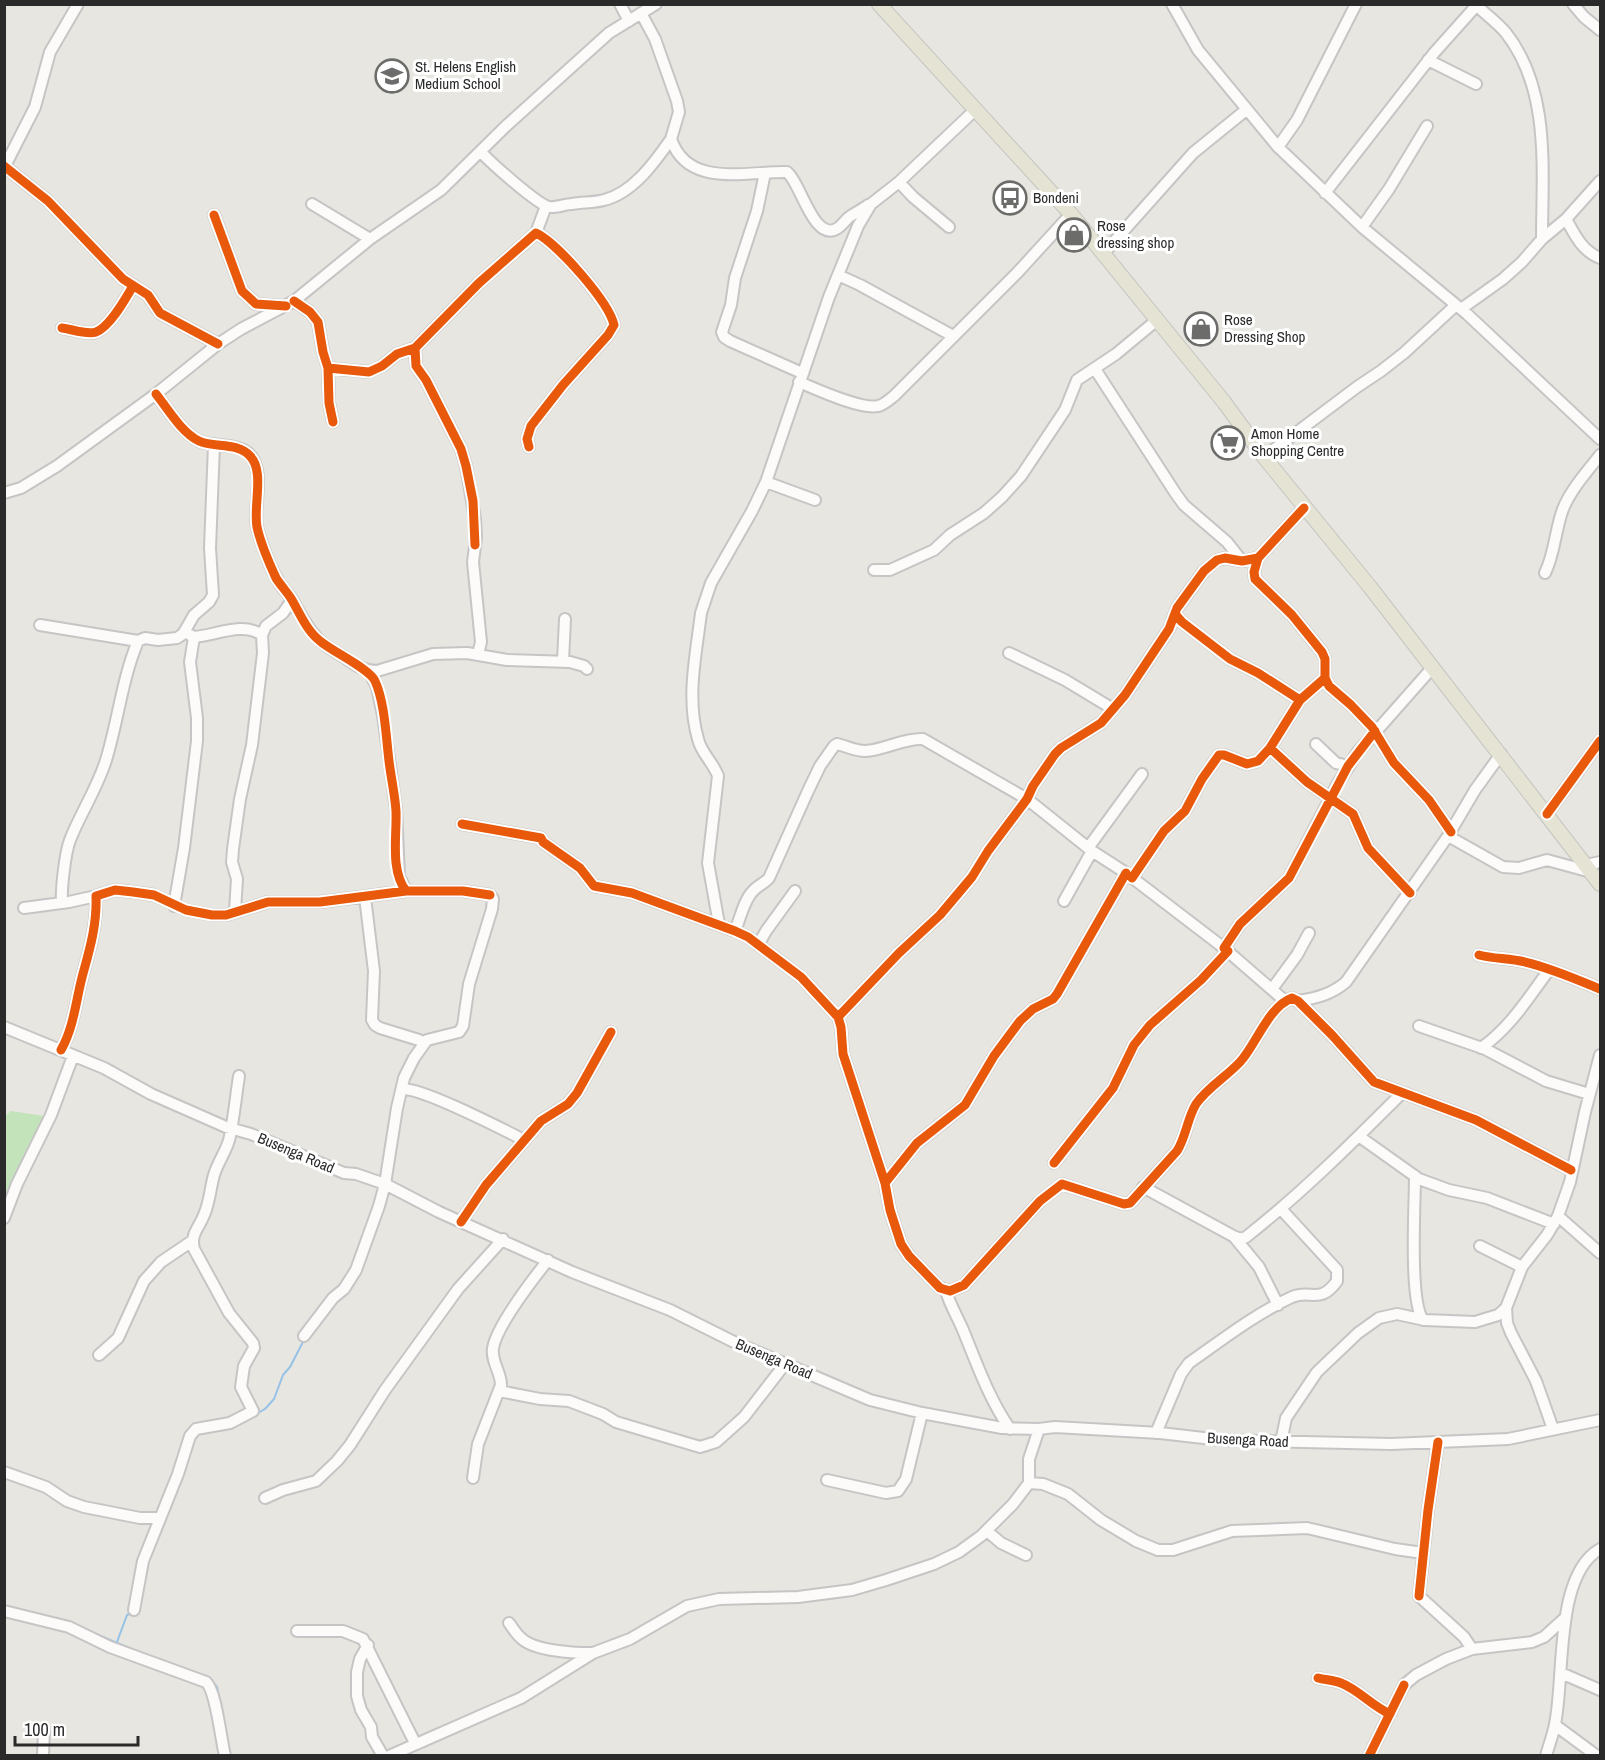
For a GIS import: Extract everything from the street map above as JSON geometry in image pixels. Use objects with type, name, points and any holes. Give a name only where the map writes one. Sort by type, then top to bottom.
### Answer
[{"type":"main road","points":[[879,4],[1071,214],[1224,402],[1264,457],[1433,667],[1547,814],[1592,866],[1600,884]]},
{"type":"street","points":[[78,4],[50,52],[35,107],[5,166],[48,201],[102,259],[133,286],[148,295],[160,313],[218,344]]},
{"type":"street","points":[[620,4],[629,21]]},
{"type":"street","points":[[4,493],[21,488],[43,476],[156,394],[218,344],[290,303],[370,240],[441,190],[506,126],[609,33],[656,4]]},
{"type":"street","points":[[1278,147],[1297,120],[1338,44],[1356,4]]},
{"type":"street","points":[[1573,4],[1600,30]]},
{"type":"street","points":[[1325,193],[1428,60],[1476,5],[1505,32],[1524,64],[1532,86],[1540,130],[1542,239]]},
{"type":"street","points":[[1178,8],[1198,50],[1278,147],[1362,227],[1458,307],[1600,440]]},
{"type":"street","points":[[481,152],[495,167],[546,206],[551,207],[591,203],[616,196],[640,177],[672,139],[679,112],[656,39],[641,14]]},
{"type":"street","points":[[1428,60],[1476,84]]},
{"type":"street","points":[[672,139],[682,158],[692,168],[728,174],[787,172],[792,175],[814,221],[829,231],[837,229],[899,182],[976,109]]},
{"type":"street","points":[[1103,254],[1193,153],[1246,110]]},
{"type":"street","points":[[1362,227],[1389,189],[1427,126]]},
{"type":"street","points":[[765,173],[758,212],[735,279],[731,305],[722,332],[724,337],[848,401],[870,406],[880,406],[894,396],[1017,273],[1071,214]]},
{"type":"street","points":[[1264,457],[1357,387],[1382,372],[1458,307],[1503,279],[1542,239],[1566,219],[1600,181]]},
{"type":"street","points":[[899,182],[949,227]]},
{"type":"street","points":[[312,204],[370,240]]},
{"type":"street","points":[[719,924],[708,863],[718,780],[713,764],[698,741],[691,699],[701,613],[711,584],[728,549],[752,511],[766,482],[800,378],[838,275],[858,226],[871,204]]},
{"type":"street","points":[[328,368],[369,372],[382,366],[397,354],[415,348],[479,283],[536,233],[546,206]]},
{"type":"street","points":[[214,215],[242,291],[256,304],[290,303],[310,312],[318,322],[328,368],[329,404],[333,422]]},
{"type":"street","points":[[1566,219],[1581,245],[1600,258]]},
{"type":"street","points":[[529,447],[527,439],[531,426],[614,325],[610,313],[570,260],[536,233]]},
{"type":"street","points":[[838,275],[953,336]]},
{"type":"street","points":[[62,328],[98,331],[116,313],[133,286]]},
{"type":"street","points":[[874,570],[890,570],[934,550],[984,513],[1021,476],[1065,410],[1077,380],[1116,354],[1157,320]]},
{"type":"street","points":[[415,348],[416,366],[426,380],[466,466],[475,519],[476,538],[473,562],[481,642],[478,654]]},
{"type":"street","points":[[1095,369],[1184,505],[1200,516],[1227,542],[1242,561]]},
{"type":"street","points":[[156,394],[188,434],[195,439],[249,453],[257,473],[258,528],[277,578],[302,619],[319,641],[353,663],[369,671],[433,654],[478,654],[507,660],[563,661],[578,664],[587,669]]},
{"type":"street","points":[[174,906],[184,848],[197,741],[190,662],[191,632],[194,615],[209,602],[213,595],[210,548],[214,445]]},
{"type":"street","points":[[1545,573],[1552,559],[1563,509],[1583,476],[1600,455]]},
{"type":"street","points":[[766,482],[815,500]]},
{"type":"street","points":[[1304,508],[1257,558],[1254,573],[1255,579],[1292,615],[1322,652],[1325,659],[1324,678],[1329,686],[1351,705],[1375,731],[1394,763],[1430,800],[1450,834],[1503,867],[1519,868],[1547,860],[1592,866]]},
{"type":"street","points":[[838,1017],[899,953],[940,915],[972,877],[1027,799],[1055,754],[1101,723],[1125,695],[1169,629],[1177,608],[1204,571],[1217,560],[1225,558],[1242,561],[1257,558]]},
{"type":"street","points":[[235,912],[237,879],[232,862],[233,849],[240,800],[252,745],[263,653],[262,635],[266,626],[283,613],[292,600]]},
{"type":"street","points":[[1175,614],[1230,659],[1258,673],[1300,700]]},
{"type":"street","points":[[563,661],[565,619]]},
{"type":"street","points":[[40,625],[138,641],[145,638],[170,641],[191,632],[228,630],[257,632],[262,635]]},
{"type":"street","points":[[62,903],[61,893],[69,842],[102,771],[113,733],[118,703],[138,641]]},
{"type":"street","points":[[1010,653],[1065,680],[1113,709]]},
{"type":"street","points":[[1054,1163],[1113,1088],[1134,1045],[1150,1025],[1201,980],[1226,950],[1246,917],[1288,878],[1348,766],[1375,731],[1433,667]]},
{"type":"street","points":[[369,671],[377,687],[383,715],[396,809],[399,876],[406,891]]},
{"type":"street","points":[[885,1183],[916,1143],[965,1105],[994,1056],[1020,1021],[1033,1009],[1053,999],[1057,994],[1129,876],[1164,831],[1185,811],[1202,778],[1219,755],[1253,764],[1258,761],[1270,748],[1300,700],[1324,678]]},
{"type":"street","points":[[735,931],[748,898],[769,878],[820,766],[837,744],[869,750],[914,738],[923,739],[1027,799],[1090,850],[1129,876],[1226,950],[1285,1001]]},
{"type":"street","points":[[1547,814],[1600,741]]},
{"type":"street","points":[[1316,744],[1336,763],[1348,766]]},
{"type":"street","points":[[1270,748],[1307,782],[1355,816],[1368,848],[1410,892]]},
{"type":"street","points":[[1298,1001],[1326,995],[1346,982],[1450,834],[1475,790],[1501,754]]},
{"type":"street","points":[[1064,901],[1090,850],[1142,774]]},
{"type":"street","points":[[462,824],[542,838],[543,842],[586,873],[594,886],[632,893],[735,931],[801,977],[838,1017],[843,1054],[885,1183],[890,1210],[901,1244],[930,1280],[946,1291],[950,1292],[964,1285],[1040,1201],[1058,1186],[1065,1184],[1124,1204],[1130,1203],[1177,1152],[1190,1117],[1201,1098],[1241,1061],[1266,1023],[1285,1001],[1292,998],[1298,1001],[1332,1035],[1368,1078],[1476,1120],[1571,1170]]},
{"type":"street","points":[[24,908],[62,903],[116,890],[154,895],[174,906],[206,914],[226,915],[258,904],[278,901],[320,902],[406,891],[486,893],[494,899],[475,970],[469,984],[463,1026],[459,1032],[433,1038],[424,1043],[409,1068],[402,1089],[380,1206],[351,1279],[304,1336]]},
{"type":"street","points":[[758,945],[795,891]]},
{"type":"street","points":[[61,1050],[68,1037],[89,955],[96,915],[96,896]]},
{"type":"street","points":[[365,897],[374,971],[372,1020],[380,1028],[424,1043]]},
{"type":"street","points":[[1272,989],[1297,955],[1309,933]]},
{"type":"street","points":[[1479,955],[1528,963],[1565,974],[1600,989]]},
{"type":"street","points":[[1481,1048],[1514,1017],[1549,970]]},
{"type":"street","points":[[1419,1026],[1481,1048],[1546,1081],[1589,1094]]},
{"type":"street","name":"Busenga Road","points":[[4,1027],[104,1068],[151,1094],[231,1128],[251,1134],[344,1173],[356,1174],[385,1184],[460,1222],[503,1239],[572,1272],[670,1310],[734,1342],[870,1400],[922,1413],[1010,1429],[1039,1430],[1055,1427],[1156,1433],[1221,1440],[1352,1444],[1508,1439],[1600,1420]]},
{"type":"street","points":[[460,1222],[486,1185],[541,1121],[568,1104],[577,1093],[611,1032]]},
{"type":"street","points":[[1553,1429],[1536,1381],[1507,1323],[1506,1308],[1522,1267],[1556,1220],[1567,1191],[1600,1055]]},
{"type":"street","points":[[4,1218],[17,1184],[51,1115],[73,1056]]},
{"type":"street","points":[[134,1610],[143,1561],[178,1474],[190,1436],[196,1430],[230,1423],[253,1411],[241,1387],[244,1366],[254,1348],[253,1343],[229,1313],[194,1249],[192,1241],[195,1230],[203,1219],[214,1176],[230,1137],[239,1076]]},
{"type":"street","points":[[402,1089],[409,1089],[445,1104],[524,1140]]},
{"type":"street","points":[[1143,1187],[1242,1239],[1281,1209],[1360,1137],[1402,1093]]},
{"type":"street","points":[[1360,1137],[1415,1176],[1449,1190],[1487,1198],[1556,1220],[1600,1253]]},
{"type":"street","points":[[1415,1176],[1416,1288],[1420,1316],[1423,1320]]},
{"type":"street","points":[[1156,1433],[1181,1374],[1189,1363],[1278,1305],[1301,1294],[1319,1296],[1334,1285],[1338,1277],[1337,1270],[1281,1209]]},
{"type":"street","points":[[1233,1236],[1259,1267],[1278,1305]]},
{"type":"street","points":[[265,1498],[283,1490],[316,1481],[337,1461],[458,1289],[503,1239]]},
{"type":"street","points":[[99,1355],[118,1338],[144,1281],[161,1262],[192,1241]]},
{"type":"street","points":[[1480,1246],[1522,1267]]},
{"type":"street","points":[[473,1478],[478,1444],[499,1391],[501,1379],[493,1358],[493,1348],[520,1297],[548,1260]]},
{"type":"street","points":[[946,1291],[951,1308],[987,1388],[1010,1429]]},
{"type":"street","points":[[1281,1442],[1286,1418],[1304,1390],[1327,1361],[1358,1333],[1379,1318],[1390,1314],[1423,1320],[1484,1321],[1498,1315],[1506,1308]]},
{"type":"street","points":[[499,1391],[540,1399],[569,1401],[603,1414],[616,1422],[700,1447],[717,1442],[744,1417],[785,1364]]},
{"type":"street","points":[[827,1480],[886,1493],[898,1491],[906,1479],[922,1413]]},
{"type":"street","points":[[389,1755],[521,1698],[593,1653],[630,1639],[687,1606],[719,1599],[798,1597],[852,1590],[934,1563],[959,1552],[987,1531],[1029,1483],[1029,1459],[1039,1430]]},
{"type":"street","points":[[1438,1442],[1419,1596],[1464,1637],[1472,1649]]},
{"type":"street","points":[[4,1472],[46,1487],[67,1501],[84,1507],[140,1518],[160,1518]]},
{"type":"street","points":[[1029,1483],[1043,1484],[1068,1494],[1101,1520],[1136,1541],[1158,1550],[1173,1550],[1232,1531],[1306,1528],[1395,1549],[1423,1553]]},
{"type":"street","points":[[987,1531],[1001,1543],[1026,1555]]},
{"type":"street","points":[[1546,1755],[1555,1725],[1565,1618],[1576,1578],[1591,1554],[1600,1549]]},
{"type":"street","points":[[4,1611],[69,1628],[110,1647],[206,1682],[214,1694],[225,1755]]},
{"type":"street","points":[[1369,1755],[1404,1685],[1416,1675],[1446,1659],[1472,1649],[1532,1642],[1544,1637],[1565,1618]]},
{"type":"street","points":[[509,1623],[522,1640],[533,1645],[577,1653],[593,1653]]},
{"type":"street","points":[[297,1631],[343,1631],[363,1639],[415,1743]]},
{"type":"street","points":[[368,1646],[360,1659],[357,1672],[357,1696],[361,1710],[371,1726],[372,1737],[383,1755]]},
{"type":"street","points":[[1561,1673],[1600,1690]]},
{"type":"street","points":[[1318,1678],[1342,1683],[1360,1694],[1373,1706],[1390,1714]]},
{"type":"street","points":[[1555,1725],[1597,1755]]},
{"type":"street","points":[[43,1755],[44,1730]]},
{"type":"green space","points":[[11,1111],[44,1116],[5,1202],[5,1116]]},
{"type":"waterway","points":[[256,1414],[265,1409],[274,1399],[283,1375],[290,1367],[304,1340]]},
{"type":"waterway","points":[[117,1642],[127,1615],[132,1613]]},
{"type":"waterway","points":[[91,1632],[141,1653]]},
{"type":"waterway","points":[[211,1680],[217,1687],[220,1702]]},
{"type":"cycle path","points":[[4,166],[48,201],[123,279],[148,295],[160,313],[218,344]]},
{"type":"cycle path","points":[[214,215],[242,291],[256,304],[286,306]]},
{"type":"cycle path","points":[[328,368],[369,372],[382,366],[397,354],[415,348],[479,283],[536,233],[569,260],[593,288],[614,325],[531,426],[527,439],[529,447]]},
{"type":"cycle path","points":[[62,328],[88,333],[96,332],[117,312],[133,286]]},
{"type":"cycle path","points":[[294,301],[310,312],[318,322],[328,368],[329,403],[333,422]]},
{"type":"cycle path","points":[[415,348],[416,366],[426,380],[461,449],[473,501],[475,545]]},
{"type":"cycle path","points":[[156,394],[192,437],[205,443],[233,447],[250,456],[257,470],[258,480],[257,527],[276,578],[315,637],[366,671],[375,681],[383,710],[395,805],[396,863],[401,883],[406,891]]},
{"type":"cycle path","points":[[1304,508],[1258,558],[1254,572],[1255,579],[1292,615],[1322,652],[1325,659],[1325,678],[1329,686],[1372,727],[1394,763],[1429,800],[1451,832]]},
{"type":"cycle path","points":[[838,1017],[899,953],[940,915],[972,877],[988,851],[1027,799],[1055,754],[1101,723],[1125,695],[1169,629],[1177,608],[1204,571],[1217,560],[1225,558],[1242,561],[1258,558]]},
{"type":"cycle path","points":[[1175,614],[1230,659],[1258,673],[1300,700]]},
{"type":"cycle path","points":[[1132,878],[1164,831],[1185,811],[1202,779],[1219,755],[1247,764],[1258,761],[1270,748],[1300,700],[1325,678]]},
{"type":"cycle path","points":[[1224,948],[1240,924],[1289,878],[1348,766],[1375,731]]},
{"type":"cycle path","points":[[1547,814],[1600,741]]},
{"type":"cycle path","points":[[1270,748],[1307,782],[1353,814],[1368,848],[1410,893]]},
{"type":"cycle path","points":[[462,824],[541,838],[543,842],[580,868],[594,886],[632,893],[735,931],[748,937],[801,977],[838,1017],[843,1054],[885,1183],[890,1210],[901,1244],[909,1256],[940,1288],[950,1291],[964,1285],[1040,1201],[1062,1184],[1124,1204],[1130,1203],[1177,1151],[1196,1104],[1246,1055],[1276,1009],[1292,998],[1298,1001],[1332,1035],[1374,1082],[1476,1120],[1571,1170]]},
{"type":"cycle path","points":[[885,1183],[917,1143],[965,1105],[994,1056],[1020,1021],[1033,1009],[1053,999],[1057,994],[1126,873]]},
{"type":"cycle path","points":[[61,1050],[72,1021],[91,942],[96,915],[96,896],[115,890],[154,895],[186,910],[226,915],[268,902],[320,902],[406,891],[463,891],[490,895]]},
{"type":"cycle path","points":[[1054,1163],[1113,1088],[1134,1045],[1150,1025],[1201,980],[1228,951]]},
{"type":"cycle path","points":[[1479,955],[1535,964],[1600,989]]},
{"type":"cycle path","points":[[461,1222],[486,1185],[541,1121],[568,1104],[577,1093],[611,1032]]},
{"type":"cycle path","points":[[1419,1596],[1438,1442]]},
{"type":"cycle path","points":[[1318,1678],[1348,1686],[1390,1714]]},
{"type":"cycle path","points":[[1369,1756],[1404,1685]]},
{"type":"place","name":"St. Helens English Medium School","points":[[392,76]]},
{"type":"place","name":"Bondeni","points":[[1010,198]]},
{"type":"place","name":"Rose dressing shop","points":[[1074,235]]},
{"type":"place","name":"Rose Dressing Shop","points":[[1201,329]]},
{"type":"place","name":"Amon Home Shopping Centre","points":[[1228,443]]}]
